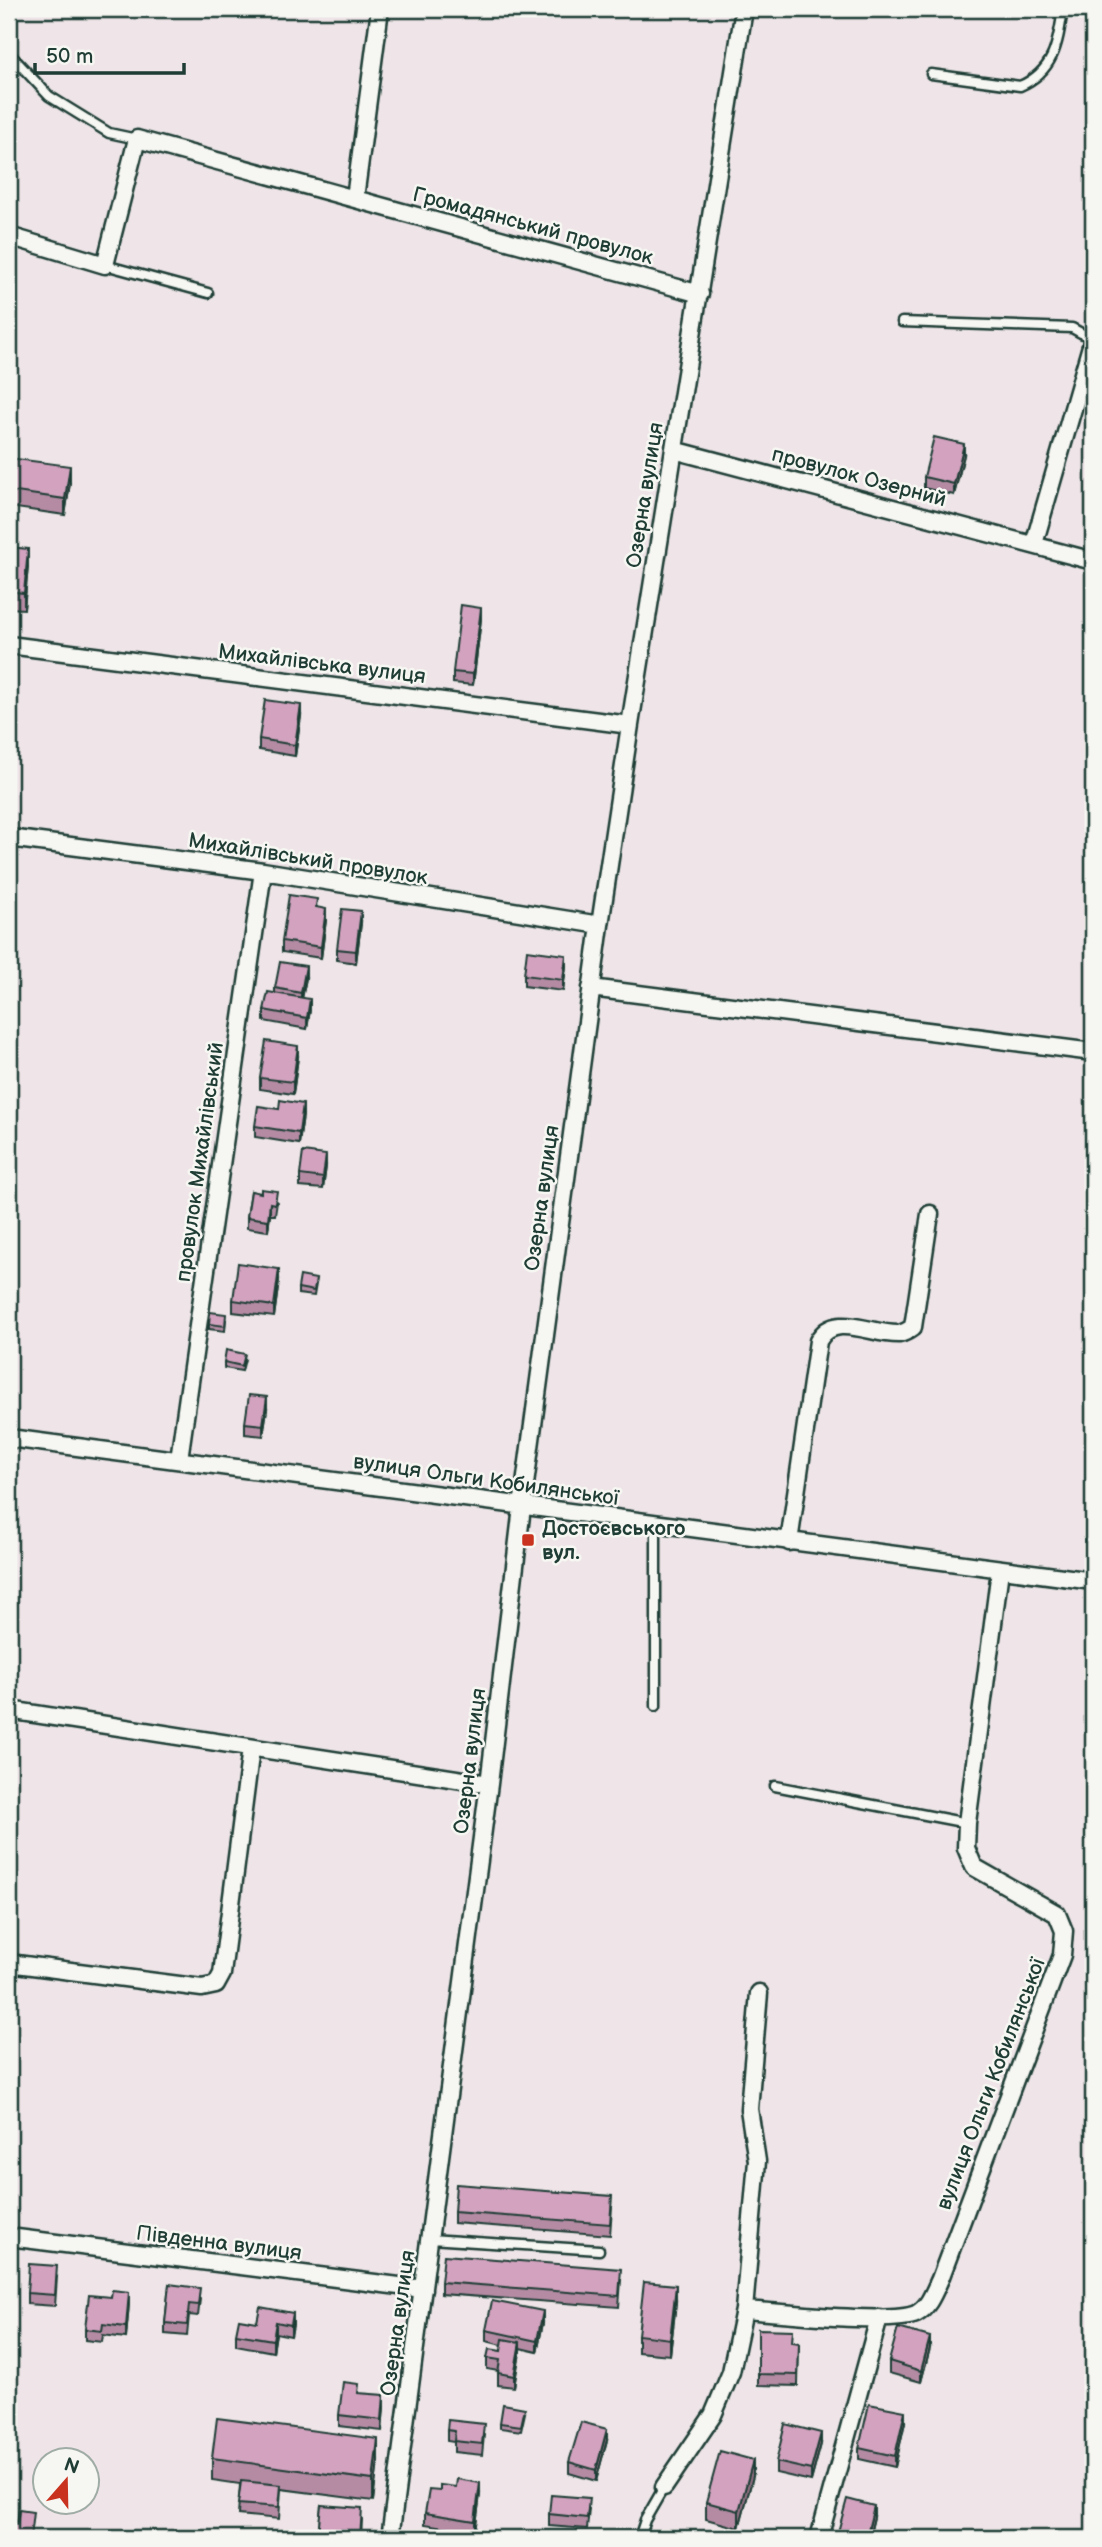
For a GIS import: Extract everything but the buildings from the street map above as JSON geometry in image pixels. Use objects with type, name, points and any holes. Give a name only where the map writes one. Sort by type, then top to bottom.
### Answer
[{"type":"street","points":[[355,198],[380,9]]},
{"type":"street","name":"Озерна вулиця","points":[[390,2538],[591,988],[744,9]]},
{"type":"street","points":[[9,236],[104,265],[137,139]]},
{"type":"street","name":"Громадянський провулок","points":[[137,139],[700,294]]},
{"type":"street","points":[[1034,544],[1092,339]]},
{"type":"street","name":"провулок Озерний","points":[[674,450],[1093,561]]},
{"type":"street","name":"Михайлівська вулиця","points":[[9,645],[630,725]]},
{"type":"street","name":"Михайлівський провулок","points":[[9,838],[263,872],[600,925]]},
{"type":"street","name":"провулок Михайлівський","points":[[179,1459],[263,872]]},
{"type":"street","points":[[591,988],[1093,1052]]},
{"type":"street","points":[[789,1542],[818,1341],[824,1330],[835,1325],[901,1334],[913,1327],[930,1214]]},
{"type":"street","name":"вулиця Ольги Кобилянської","points":[[9,1438],[1093,1581]]},
{"type":"street","name":"вулиця Ольги Кобилянської","points":[[744,2309],[880,2318],[903,2317],[919,2312],[930,2300],[1062,1955],[1064,1931],[1057,1914],[974,1867],[966,1847],[1000,1570]]},
{"type":"street","points":[[9,1710],[489,1784]]},
{"type":"street","points":[[9,1963],[202,1989],[216,1985],[222,1974],[251,1748]]},
{"type":"street","points":[[664,2487],[713,2415],[731,2372],[744,2309],[757,2161],[749,2109],[759,1993]]},
{"type":"street","name":"Південна вулиця","points":[[9,2237],[423,2290]]},
{"type":"street","points":[[819,2538],[880,2318]]},
{"type":"lane","points":[[931,74],[1020,86],[1032,81],[1053,58],[1063,9]]},
{"type":"lane","points":[[9,53],[49,96],[109,133],[137,139]]},
{"type":"lane","points":[[104,265],[208,293]]},
{"type":"lane","points":[[902,322],[1072,328],[1092,339]]},
{"type":"lane","points":[[656,1525],[656,1706]]},
{"type":"lane","points":[[775,1786],[967,1823]]},
{"type":"lane","points":[[430,2239],[599,2250]]},
{"type":"lane","points":[[639,2538],[645,2520],[664,2487]]},
{"type":"place","name":"Достоєвського вул.","points":[[528,1540]]}]
